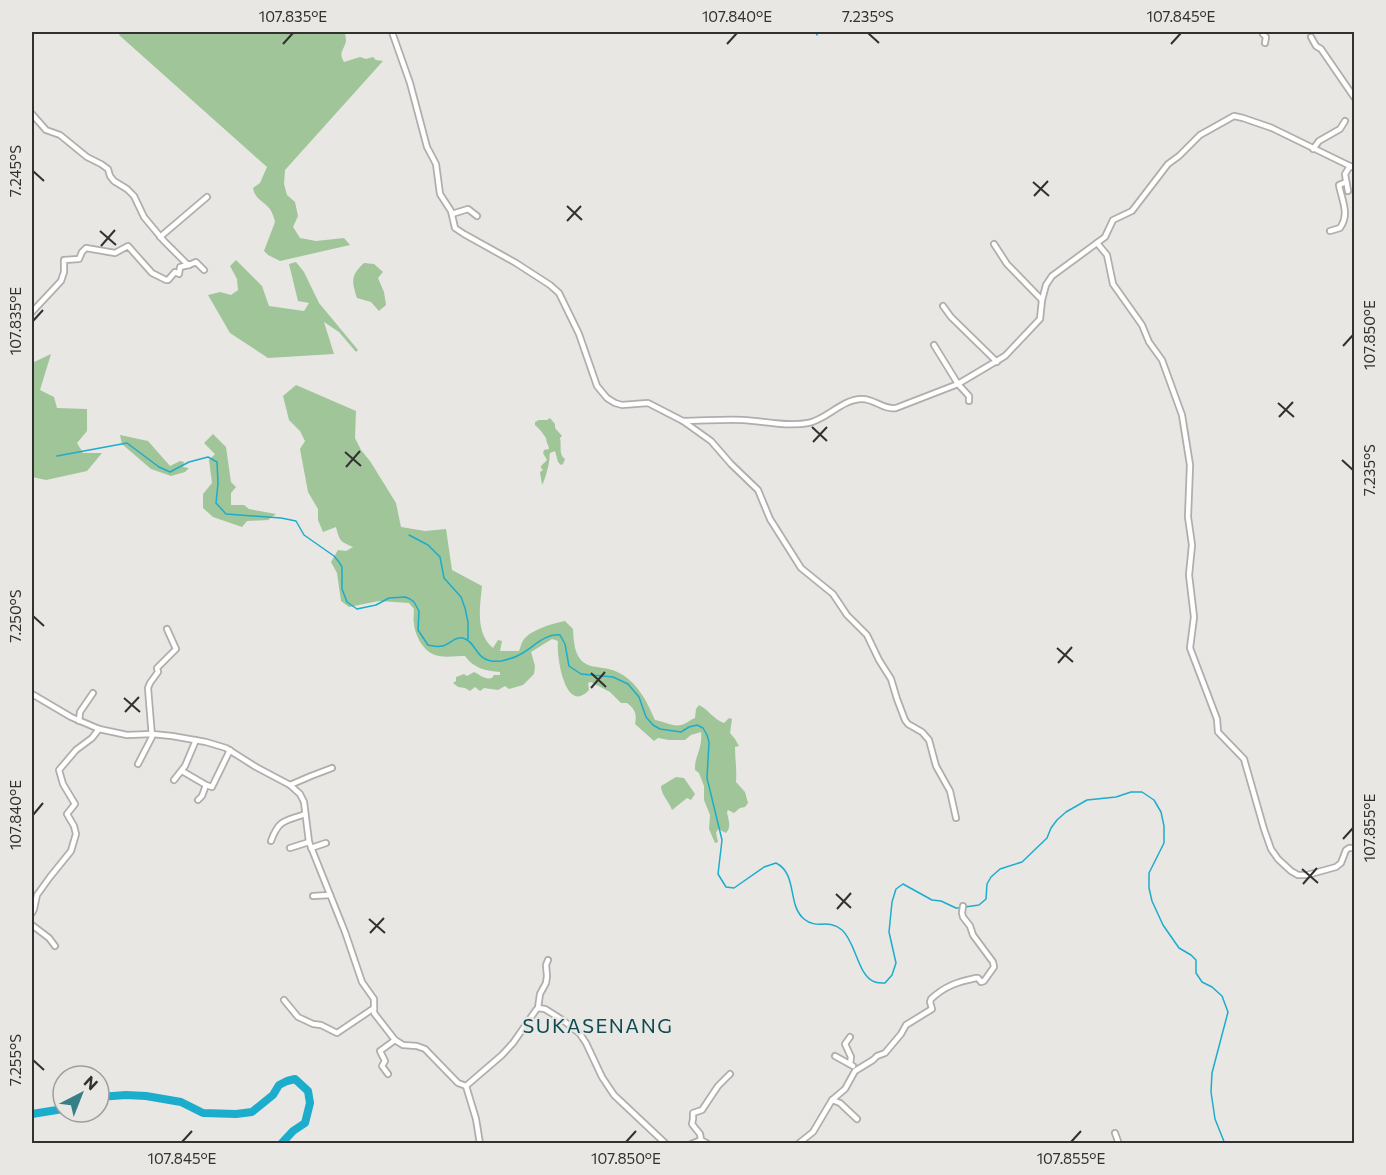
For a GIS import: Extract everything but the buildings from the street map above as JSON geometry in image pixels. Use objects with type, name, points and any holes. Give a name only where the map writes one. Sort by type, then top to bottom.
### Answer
[{"type":"street","points":[[392,32],[410,83],[429,152],[437,167],[441,195],[459,231],[516,263],[550,285],[558,293],[579,334],[597,386],[607,398],[622,405],[648,403],[683,421],[711,441],[730,464],[758,490],[770,519],[801,568],[833,594],[847,615],[867,635],[891,679],[905,720],[929,740],[936,766],[950,791],[956,818]]},
{"type":"street","points":[[1264,32],[1265,43]]},
{"type":"street","points":[[1311,37],[1354,97]]},
{"type":"street","points":[[32,114],[46,130],[60,135],[87,158],[108,169],[114,181],[134,196],[144,217],[160,237],[189,265]]},
{"type":"street","points":[[683,421],[742,420],[805,424],[818,420],[837,408],[859,399],[872,400],[885,408],[892,409],[958,384],[997,362],[1009,352],[1040,320],[1046,285],[1052,276],[1107,235],[1113,220],[1132,212],[1168,164],[1200,135],[1232,117],[1243,118],[1272,128],[1352,167],[1345,174],[1348,191]]},
{"type":"street","points":[[1313,149],[1319,141],[1340,129],[1345,121]]},
{"type":"street","points":[[1330,231],[1340,228],[1344,220],[1345,206],[1339,187],[1340,184],[1346,182]]},
{"type":"street","points":[[160,237],[207,197]]},
{"type":"street","points":[[452,214],[468,209],[477,216]]},
{"type":"street","points":[[1097,243],[1107,255],[1113,284],[1142,325],[1149,342],[1162,360],[1182,415],[1190,465],[1188,517],[1192,545],[1190,575],[1194,617],[1190,648],[1217,719],[1219,733],[1246,763],[1271,849],[1291,872],[1307,875],[1336,867],[1341,863],[1346,850],[1354,848]]},
{"type":"street","points":[[994,244],[1007,264],[1042,300]]},
{"type":"street","points":[[32,312],[61,281],[64,260],[79,259],[86,248],[115,253],[128,246],[152,273],[166,280],[175,272],[179,274],[181,267],[196,262],[204,270]]},
{"type":"street","points":[[943,306],[951,317],[997,362]]},
{"type":"street","points":[[934,345],[958,384],[969,396],[969,401]]},
{"type":"street","points":[[138,764],[152,734],[149,685],[158,672],[157,668],[176,649],[167,629]]},
{"type":"street","points":[[79,721],[80,712],[93,693]]},
{"type":"street","points":[[32,694],[57,710],[99,729],[127,735],[152,734],[217,745],[230,750],[290,785],[302,797],[309,842],[362,982],[374,999],[374,1013],[395,1040],[402,1045],[425,1049],[458,1083],[466,1086]]},
{"type":"street","points":[[32,913],[37,895],[70,852],[76,837],[74,826],[67,814],[74,803],[63,784],[59,770],[76,750],[93,738],[99,729]]},
{"type":"street","points":[[174,780],[182,771],[196,740]]},
{"type":"street","points":[[182,771],[213,787],[230,750]]},
{"type":"street","points":[[290,785],[332,768]]},
{"type":"street","points":[[198,800],[206,785]]},
{"type":"street","points":[[271,841],[278,825],[305,814]]},
{"type":"street","points":[[290,848],[309,842]]},
{"type":"street","points":[[311,848],[326,843]]},
{"type":"street","points":[[313,896],[330,895]]},
{"type":"street","points":[[798,1143],[813,1132],[858,1069],[886,1052],[906,1025],[932,1009],[930,1000],[945,987],[972,978],[978,978],[982,982],[986,980],[994,968],[993,962],[963,917],[963,906]]},
{"type":"street","points":[[32,925],[49,938],[55,946]]},
{"type":"street","points":[[466,1086],[502,1055],[538,1008],[540,994],[546,983],[548,960]]},
{"type":"street","points":[[284,1000],[298,1017],[337,1033],[374,1008]]},
{"type":"street","points":[[538,1008],[545,1009],[564,1021],[579,1034],[614,1095],[666,1143]]},
{"type":"street","points":[[850,1037],[845,1044],[851,1057],[850,1064]]},
{"type":"street","points":[[388,1074],[382,1066],[385,1060],[380,1051],[395,1040]]},
{"type":"street","points":[[835,1056],[858,1069]]},
{"type":"street","points":[[701,1140],[700,1134],[692,1124],[693,1113],[702,1110],[718,1086],[730,1074]]},
{"type":"street","points":[[466,1086],[476,1119],[480,1143]]},
{"type":"street","points":[[833,1101],[840,1103],[857,1119]]},
{"type":"street","points":[[1115,1133],[1119,1143]]},
{"type":"street","points":[[691,1143],[701,1140],[708,1143]]},
{"type":"green space","points":[[121,32],[345,32],[346,41],[341,54],[344,62],[360,57],[366,59],[373,57],[383,61],[285,170],[284,184],[287,195],[295,202],[298,216],[293,227],[300,238],[316,241],[344,238],[350,245],[280,261],[268,255],[264,251],[275,222],[270,209],[257,197],[253,188],[260,183],[267,167],[119,35]]},
{"type":"green space","points":[[236,260],[262,286],[269,306],[304,311],[309,303],[298,301],[289,264],[296,262],[304,272],[319,303],[358,350],[356,352],[339,332],[324,322],[334,354],[268,358],[230,333],[208,295],[220,292],[231,295],[238,290],[237,279],[230,266]]},
{"type":"green space","points":[[364,263],[374,264],[383,272],[378,278],[386,305],[379,311],[371,302],[357,298],[353,279]]},
{"type":"green space","points":[[51,354],[40,390],[54,397],[57,408],[87,409],[87,431],[77,443],[83,453],[102,453],[87,471],[46,480],[32,477],[32,363]]},
{"type":"green space","points":[[296,385],[356,411],[355,438],[396,503],[401,527],[425,531],[446,529],[452,570],[482,586],[481,627],[487,642],[493,648],[498,640],[502,641],[500,651],[519,651],[524,640],[534,631],[565,621],[573,629],[575,648],[580,659],[590,666],[613,670],[629,679],[642,695],[655,720],[675,725],[683,724],[695,718],[699,705],[724,723],[729,718],[732,719],[730,733],[739,746],[735,747],[736,782],[745,792],[748,803],[734,813],[728,810],[729,828],[726,833],[718,829],[716,833],[718,842],[715,843],[709,829],[710,815],[704,800],[704,786],[699,773],[695,770],[701,732],[685,740],[658,738],[654,741],[635,724],[635,712],[632,707],[627,703],[621,703],[610,692],[591,682],[588,683],[589,690],[581,696],[574,695],[568,690],[561,670],[558,641],[552,639],[531,652],[535,666],[534,674],[523,685],[509,689],[505,686],[498,690],[484,688],[480,691],[475,687],[470,691],[458,687],[453,683],[456,677],[464,674],[467,676],[474,672],[485,678],[492,678],[494,675],[500,675],[500,672],[480,668],[465,656],[442,656],[431,653],[418,638],[414,609],[409,603],[379,601],[349,607],[341,601],[337,573],[331,562],[338,550],[346,551],[353,547],[341,540],[336,527],[323,532],[318,520],[318,509],[308,492],[300,449],[305,441],[300,431],[289,420],[283,396]]},
{"type":"green space","points":[[550,418],[562,436],[560,438],[561,452],[565,459],[561,465],[555,451],[550,453],[542,485],[541,466],[547,460],[543,453],[549,448],[546,438],[535,422]]},
{"type":"green space","points":[[213,434],[226,447],[231,482],[236,487],[231,493],[231,505],[244,505],[249,509],[276,514],[268,520],[247,521],[242,527],[213,517],[203,508],[203,494],[212,483],[209,460],[215,454],[204,443]]},
{"type":"green space","points":[[120,435],[148,441],[170,466],[180,461],[184,462],[183,467],[189,468],[185,472],[171,476],[151,469],[122,444]]},
{"type":"green space","points":[[676,777],[684,778],[695,794],[691,800],[687,798],[672,810],[661,786]]},
{"type":"waterway","points":[[57,456],[127,443],[159,467],[170,472],[189,462],[208,457],[217,462],[216,503],[226,514],[296,521],[304,535],[339,562],[342,567],[342,589],[347,602],[357,609],[376,605],[389,598],[410,599],[419,611],[418,630],[428,645],[442,646],[457,638],[463,638],[468,640],[481,656],[492,661],[501,661],[517,656],[549,636],[560,635],[565,644],[569,666],[581,674],[613,677],[628,684],[639,697],[646,717],[653,725],[660,729],[681,732],[697,725],[703,728],[709,742],[707,778],[722,840],[718,874],[726,887],[734,888],[764,867],[776,863],[787,874],[799,913],[813,924],[832,925],[842,930],[851,942],[861,967],[869,979],[885,983],[892,975],[896,963],[889,932],[892,902],[896,889],[903,884],[932,900],[960,908]]},
{"type":"waterway","points":[[409,535],[428,545],[440,557],[444,578],[461,597],[465,608],[468,639]]},
{"type":"waterway","points":[[965,907],[979,905],[986,899],[987,884],[991,877],[1000,869],[1022,862],[1047,838],[1057,820],[1087,800],[1116,797],[1131,792],[1142,792],[1154,800],[1161,812],[1164,843],[1149,873],[1152,901],[1163,925],[1179,948],[1196,960],[1196,973],[1202,982],[1222,996],[1228,1012],[1212,1073],[1211,1092],[1215,1119],[1225,1144]]},
{"type":"waterway","points":[[111,1096],[146,1096],[181,1102],[203,1113],[236,1114],[252,1112],[273,1095],[279,1085],[295,1079],[308,1091],[310,1103],[305,1123],[293,1131],[281,1144]]},
{"type":"waterway","points":[[32,1114],[51,1111]]},
{"type":"district","name":"SUKASENANG","points":[[598,1026]]}]
